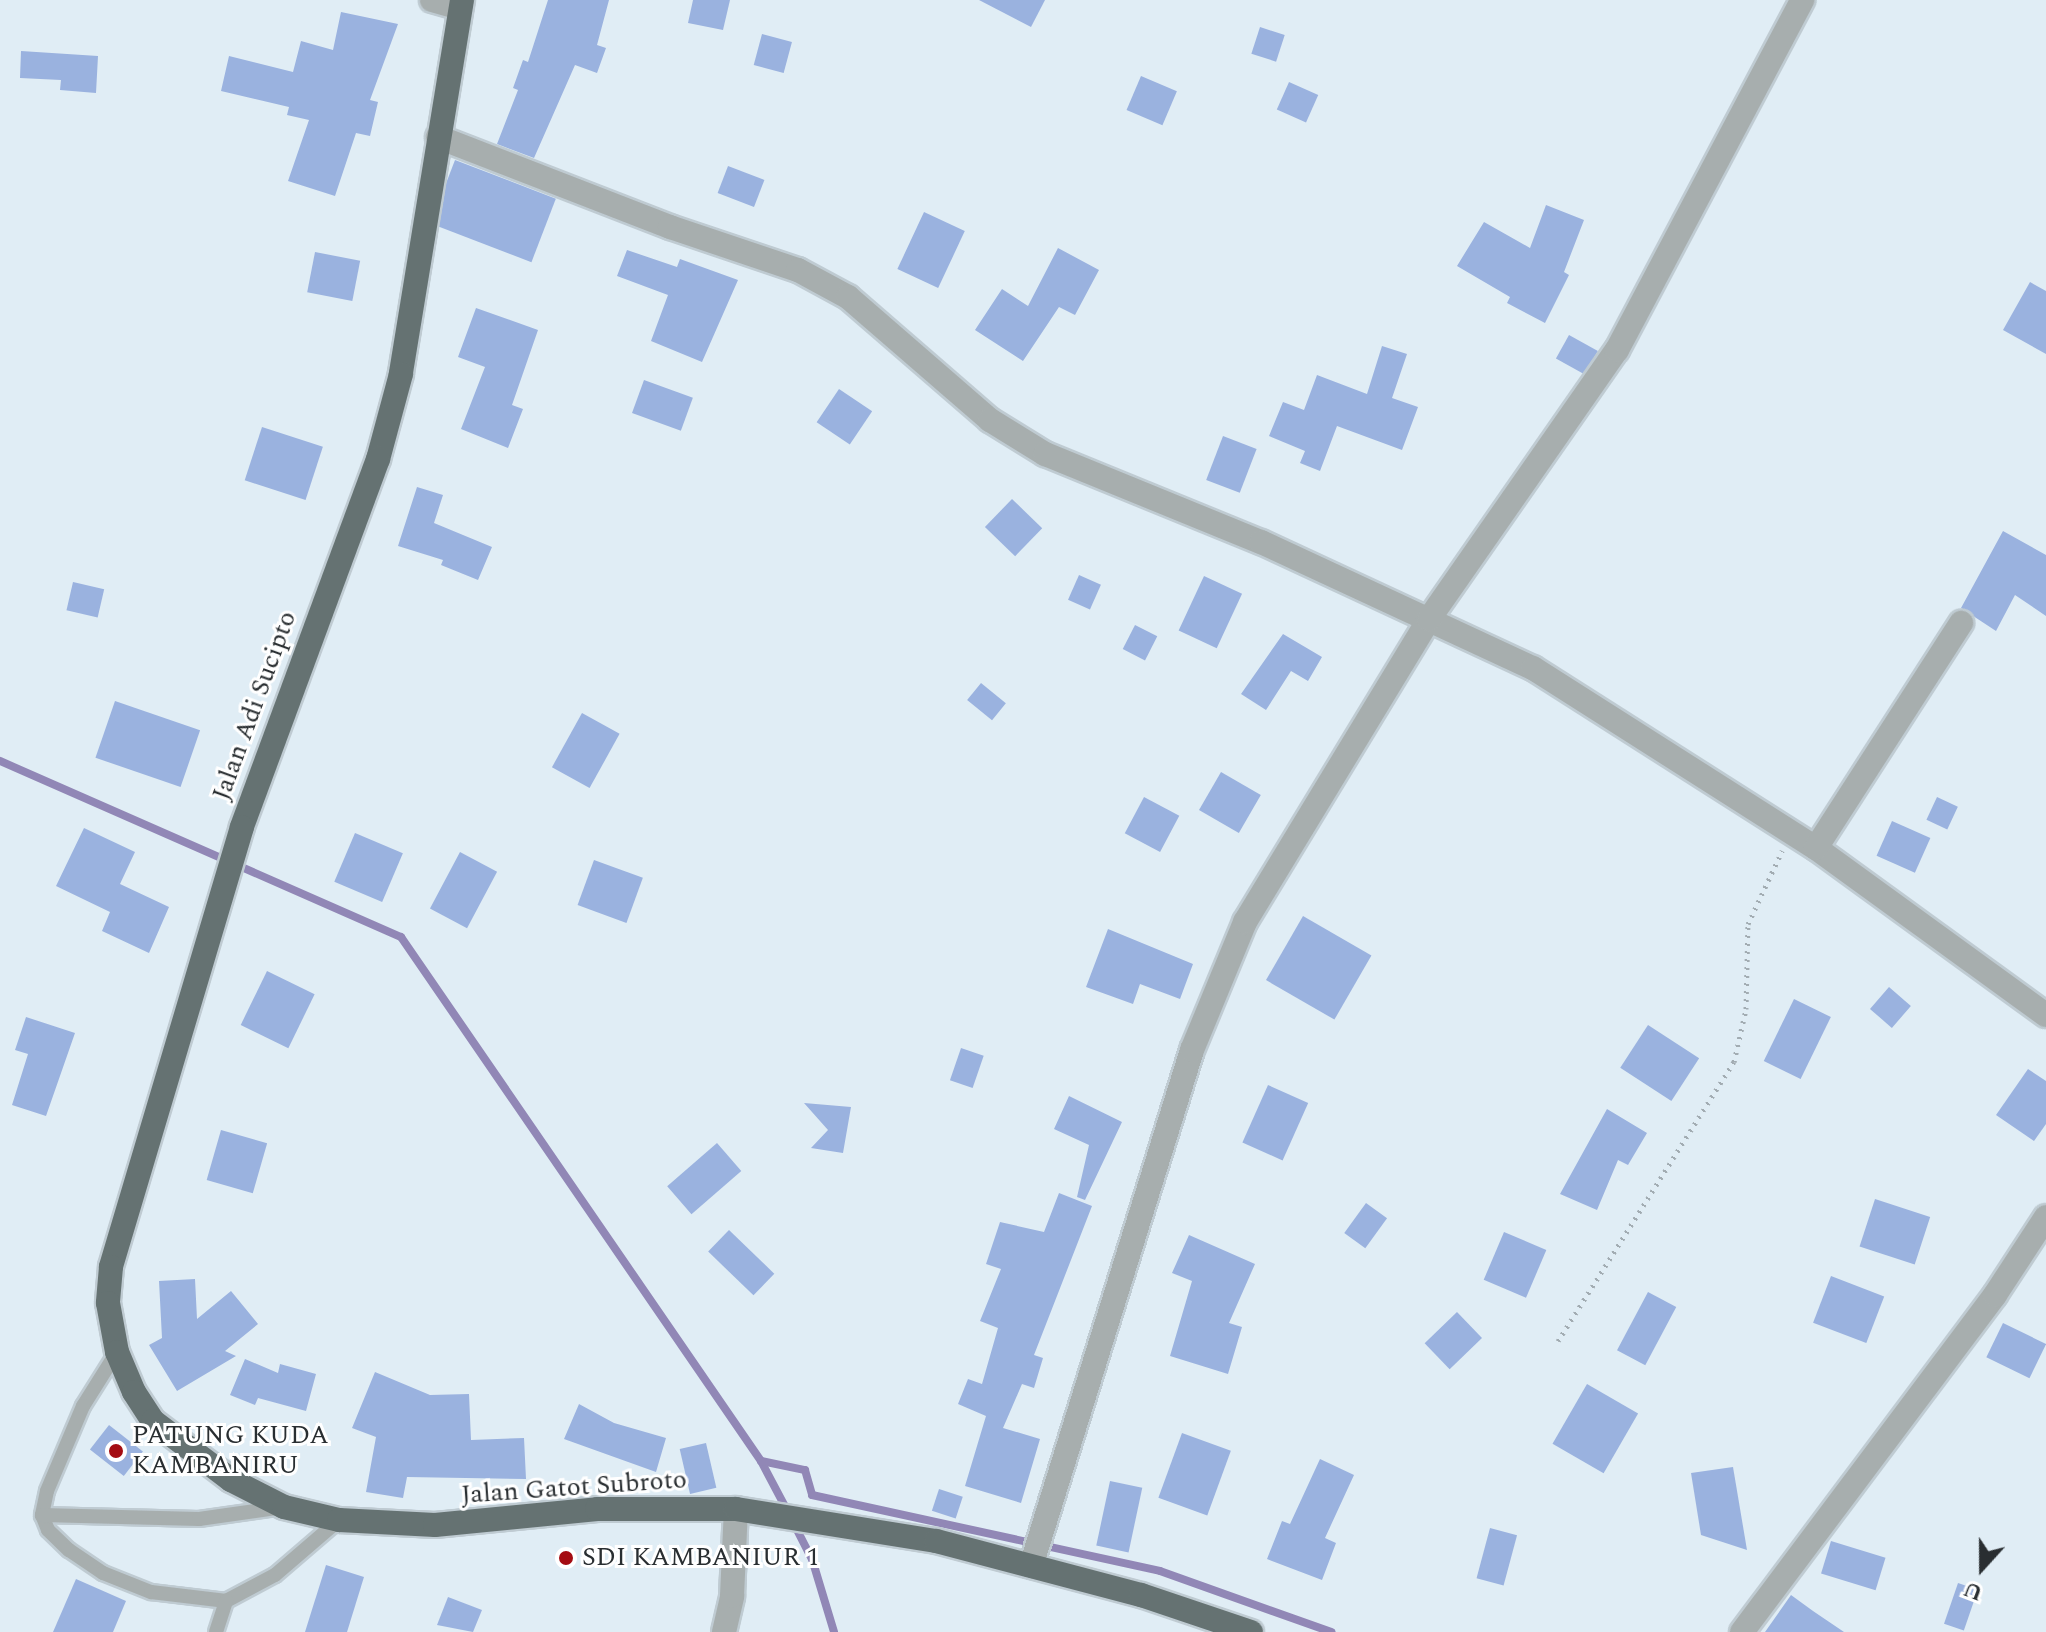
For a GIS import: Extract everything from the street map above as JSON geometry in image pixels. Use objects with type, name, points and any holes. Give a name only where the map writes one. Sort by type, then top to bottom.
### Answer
[{"type":"highway","name":"Jalan Adi Sucipto","points":[[153,1421],[117,1352],[108,1303],[111,1267],[242,827],[378,459],[401,374],[461,4]]},
{"type":"highway","name":"Jalan Gatot Subroto","points":[[153,1421],[231,1480],[284,1507],[339,1520],[435,1525],[597,1509],[746,1511],[822,1520],[1035,1551],[1251,1632]]},
{"type":"street","points":[[432,0],[461,4]]},
{"type":"street","points":[[1035,1551],[1192,1050],[1222,970],[1245,922],[1429,619],[1617,350],[1802,0]]},
{"type":"street","points":[[438,137],[670,227],[798,270],[848,297],[990,420],[1045,454],[1429,619],[1533,668],[1816,848],[2046,1015]]},
{"type":"street","points":[[1816,848],[1961,623]]},
{"type":"street","points":[[1742,1632],[1995,1295],[2046,1217]]},
{"type":"street","points":[[724,1632],[746,1511]]},
{"type":"lane","points":[[117,1352],[76,1420],[42,1515],[48,1530],[69,1550],[103,1573],[151,1592],[226,1601],[275,1575],[339,1520]]},
{"type":"lane","points":[[42,1515],[199,1519],[284,1507]]},
{"type":"lane","points":[[216,1632],[226,1601]]},
{"type":"path","points":[[1558,1341],[1734,1062],[1746,1009],[1748,924],[1792,833]]},
{"type":"building","points":[[548,0],[609,0],[597,45],[606,48],[597,73],[575,65],[534,158],[497,144],[518,90],[513,88],[523,60],[528,62]]},
{"type":"building","points":[[693,0],[730,0],[723,30],[688,23]]},
{"type":"building","points":[[979,0],[1045,0],[1031,27]]},
{"type":"building","points":[[341,12],[398,24],[370,100],[378,102],[370,136],[356,133],[335,196],[288,181],[309,120],[287,115],[289,107],[221,91],[229,56],[293,72],[301,41],[333,50]]},
{"type":"building","points":[[1260,27],[1285,35],[1276,62],[1251,54]]},
{"type":"building","points":[[762,34],[792,42],[784,73],[754,65]]},
{"type":"building","points":[[21,51],[98,56],[96,93],[60,90],[61,80],[20,78]]},
{"type":"building","points":[[1141,76],[1177,91],[1162,125],[1127,110]]},
{"type":"building","points":[[1289,82],[1318,95],[1306,122],[1277,109]]},
{"type":"building","points":[[455,160],[556,199],[531,262],[431,223]]},
{"type":"building","points":[[728,166],[764,180],[754,207],[718,193]]},
{"type":"building","points":[[1546,205],[1584,220],[1564,272],[1569,275],[1545,323],[1507,303],[1510,297],[1457,266],[1484,222],[1530,248]]},
{"type":"building","points":[[924,212],[965,231],[938,288],[897,269]]},
{"type":"building","points":[[1058,248],[1099,270],[1075,315],[1059,307],[1023,361],[975,330],[1002,289],[1028,306]]},
{"type":"building","points":[[627,250],[677,267],[680,259],[738,280],[702,362],[651,341],[668,295],[617,276]]},
{"type":"building","points":[[315,252],[360,261],[352,301],[307,292]]},
{"type":"building","points":[[2030,282],[2046,291],[2046,354],[2003,330]]},
{"type":"building","points":[[476,308],[538,330],[512,405],[523,409],[508,448],[461,429],[485,367],[458,357]]},
{"type":"building","points":[[1569,335],[1598,351],[1585,375],[1556,359]]},
{"type":"building","points":[[1382,346],[1407,354],[1392,398],[1418,407],[1402,450],[1337,426],[1320,471],[1300,463],[1305,451],[1269,436],[1283,402],[1304,410],[1317,375],[1367,394]]},
{"type":"building","points":[[644,380],[693,398],[681,431],[632,413]]},
{"type":"building","points":[[839,389],[872,411],[850,445],[817,422]]},
{"type":"building","points":[[262,427],[323,447],[306,500],[245,480]]},
{"type":"building","points":[[1223,436],[1257,449],[1240,493],[1206,480]]},
{"type":"building","points":[[417,487],[443,495],[434,523],[492,547],[478,580],[441,565],[443,560],[398,546]]},
{"type":"building","points":[[1012,499],[1042,528],[1015,556],[985,527]]},
{"type":"building","points":[[2003,531],[2046,555],[2046,616],[2015,595],[1996,631],[1961,608]]},
{"type":"building","points":[[1079,575],[1101,585],[1090,609],[1068,600]]},
{"type":"building","points":[[1204,576],[1242,594],[1217,648],[1179,630]]},
{"type":"building","points":[[73,582],[104,589],[98,617],[66,610]]},
{"type":"building","points":[[1135,625],[1157,636],[1145,660],[1123,649]]},
{"type":"building","points":[[1283,634],[1322,657],[1308,681],[1291,671],[1266,710],[1241,694]]},
{"type":"building","points":[[981,683],[1006,703],[992,720],[967,700]]},
{"type":"building","points":[[115,701],[200,730],[181,787],[95,758]]},
{"type":"building","points":[[582,713],[620,734],[590,788],[552,767]]},
{"type":"building","points":[[1221,772],[1261,795],[1239,833],[1199,810]]},
{"type":"building","points":[[1144,797],[1179,816],[1160,852],[1125,833]]},
{"type":"building","points":[[1937,797],[1958,807],[1947,829],[1926,820]]},
{"type":"building","points":[[1892,821],[1930,838],[1915,873],[1877,856]]},
{"type":"building","points":[[84,828],[135,852],[120,884],[169,907],[149,953],[102,931],[110,912],[56,886]]},
{"type":"building","points":[[355,833],[403,853],[382,902],[334,882]]},
{"type":"building","points":[[460,852],[497,872],[467,928],[430,909]]},
{"type":"building","points":[[594,860],[643,878],[626,923],[578,905]]},
{"type":"building","points":[[1303,916],[1371,956],[1334,1020],[1266,980]]},
{"type":"building","points":[[1108,929],[1193,964],[1180,999],[1140,984],[1133,1004],[1086,987]]},
{"type":"building","points":[[267,971],[315,994],[288,1048],[241,1025]]},
{"type":"building","points":[[1889,987],[1911,1006],[1892,1028],[1870,1009]]},
{"type":"building","points":[[1794,999],[1831,1017],[1801,1079],[1764,1061]]},
{"type":"building","points":[[26,1017],[75,1033],[46,1116],[12,1105],[28,1054],[15,1050]]},
{"type":"building","points":[[1648,1025],[1699,1058],[1671,1101],[1620,1068]]},
{"type":"building","points":[[961,1048],[984,1056],[973,1088],[950,1080]]},
{"type":"building","points":[[2028,1069],[2046,1081],[2046,1124],[2034,1141],[1996,1115]]},
{"type":"building","points":[[1268,1085],[1308,1103],[1283,1160],[1242,1143]]},
{"type":"building","points":[[1069,1096],[1122,1122],[1085,1200],[1077,1197],[1089,1145],[1054,1129]]},
{"type":"building","points":[[804,1103],[851,1107],[843,1153],[811,1148],[828,1130]]},
{"type":"building","points":[[1607,1109],[1647,1133],[1628,1165],[1618,1160],[1597,1210],[1560,1194]]},
{"type":"building","points":[[221,1130],[267,1143],[253,1193],[207,1180]]},
{"type":"building","points":[[717,1143],[741,1171],[691,1214],[667,1186]]},
{"type":"building","points":[[1059,1193],[1092,1206],[1034,1355],[1043,1358],[1034,1388],[1022,1384],[1003,1428],[1040,1439],[1021,1503],[965,1486],[986,1416],[958,1404],[968,1379],[982,1384],[998,1328],[980,1321],[1001,1269],[986,1264],[1000,1222],[1044,1232]]},
{"type":"building","points":[[1875,1199],[1930,1217],[1915,1264],[1860,1247]]},
{"type":"building","points":[[1366,1203],[1387,1218],[1365,1248],[1344,1233]]},
{"type":"building","points":[[729,1230],[774,1274],[753,1295],[708,1252]]},
{"type":"building","points":[[1504,1232],[1546,1250],[1526,1298],[1484,1280]]},
{"type":"building","points":[[1189,1235],[1255,1264],[1229,1323],[1242,1327],[1228,1374],[1170,1356],[1192,1281],[1172,1273]]},
{"type":"building","points":[[1831,1276],[1884,1296],[1866,1343],[1813,1323]]},
{"type":"building","points":[[195,1279],[197,1319],[231,1291],[258,1324],[225,1351],[236,1356],[177,1391],[149,1345],[162,1338],[159,1281]]},
{"type":"building","points":[[1648,1292],[1676,1307],[1645,1365],[1617,1350]]},
{"type":"building","points":[[1457,1312],[1482,1338],[1450,1369],[1425,1343]]},
{"type":"building","points":[[2003,1323],[2046,1344],[2029,1378],[1986,1357]]},
{"type":"building","points":[[245,1359],[278,1373],[280,1364],[316,1374],[306,1411],[258,1398],[255,1405],[230,1395]]},
{"type":"building","points":[[375,1372],[430,1395],[469,1394],[471,1440],[524,1438],[526,1479],[407,1477],[403,1498],[366,1492],[376,1437],[352,1428]]},
{"type":"building","points":[[1587,1384],[1638,1414],[1604,1473],[1552,1444]]},
{"type":"building","points":[[579,1404],[614,1423],[666,1438],[656,1472],[564,1439]]},
{"type":"building","name":"PATUNG KUDA KAMBANIRU","points":[[109,1425],[143,1451],[124,1476],[90,1449]]},
{"type":"building","points":[[1182,1433],[1231,1451],[1207,1516],[1158,1498]]},
{"type":"building","points":[[706,1443],[716,1488],[690,1494],[680,1449]]},
{"type":"building","points":[[1320,1459],[1354,1475],[1325,1538],[1336,1543],[1322,1580],[1267,1559],[1282,1521],[1290,1524]]},
{"type":"building","points":[[1733,1467],[1747,1550],[1701,1535],[1691,1473]]},
{"type":"building","points":[[1110,1481],[1142,1488],[1129,1552],[1096,1546]]},
{"type":"building","points":[[939,1489],[963,1497],[956,1519],[932,1511]]},
{"type":"building","points":[[1490,1528],[1517,1535],[1504,1585],[1477,1578]]},
{"type":"building","points":[[1831,1541],[1886,1558],[1876,1590],[1821,1574]]},
{"type":"building","points":[[326,1565],[364,1577],[347,1632],[305,1632]]},
{"type":"building","points":[[76,1579],[126,1601],[113,1632],[53,1632]]},
{"type":"building","points":[[1958,1583],[1978,1590],[1964,1630],[1944,1624]]},
{"type":"building","points":[[1791,1595],[1813,1611],[1844,1632],[1765,1632]]},
{"type":"building","points":[[448,1597],[482,1610],[473,1632],[437,1625]]},
{"type":"waterway","points":[[0,761],[401,937],[761,1461],[788,1512]]},
{"type":"waterway","points":[[761,1461],[805,1470],[812,1495],[1160,1571],[1331,1632]]},
{"type":"waterway","points":[[794,1524],[812,1559],[834,1632]]},
{"type":"place","name":"PATUNG KUDA KAMBANIRU","points":[[116,1451]]},
{"type":"place","name":"SDI KAMBANIUR 1","points":[[566,1558]]}]
